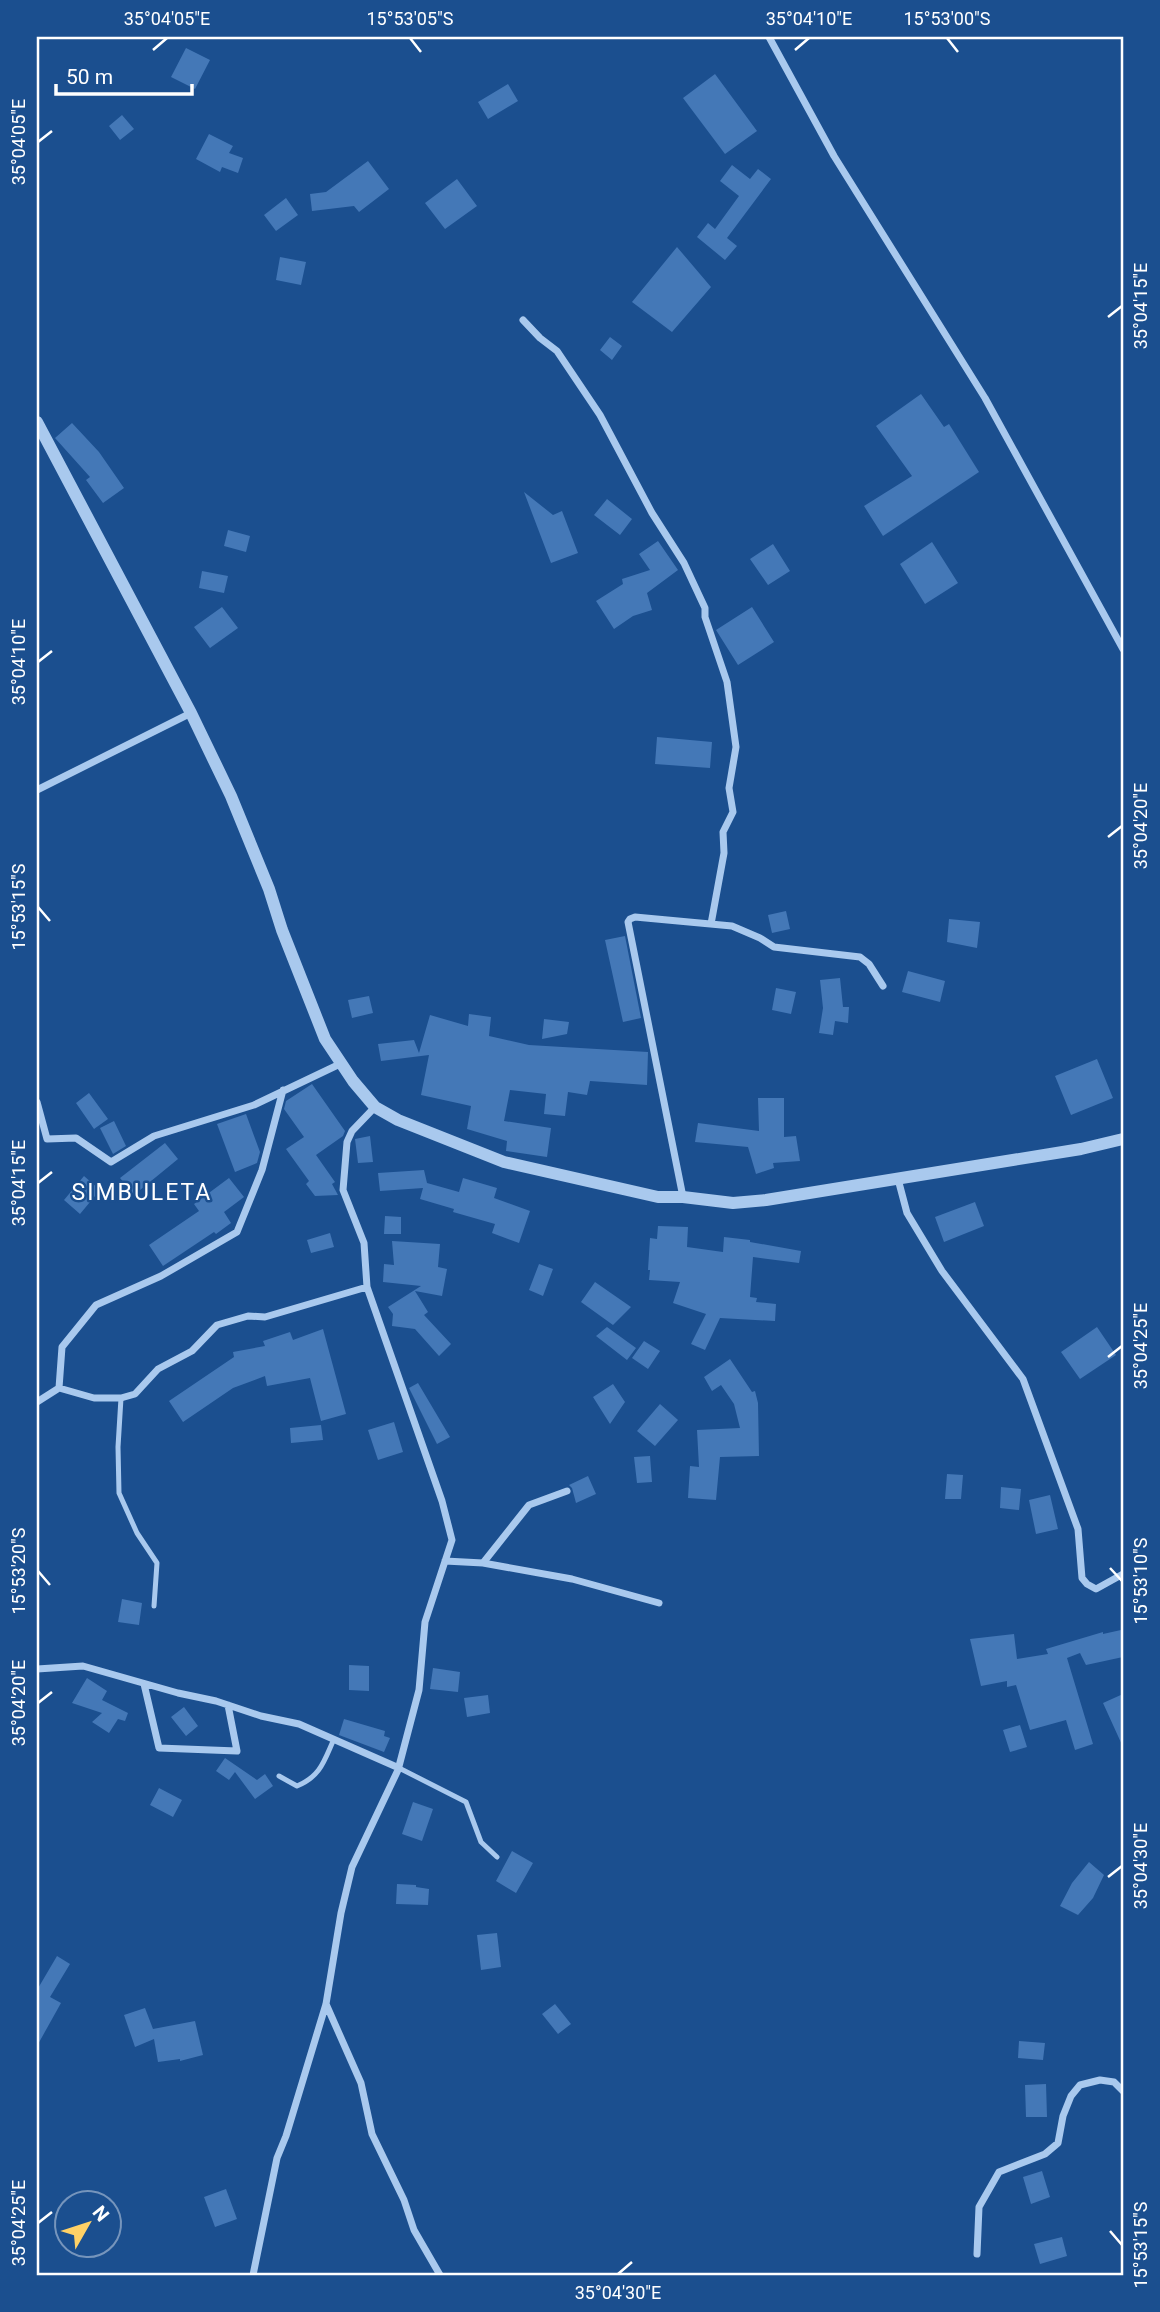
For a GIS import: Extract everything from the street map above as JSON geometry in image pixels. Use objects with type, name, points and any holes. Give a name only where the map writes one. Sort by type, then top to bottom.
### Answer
[{"type":"street","points":[[769,37],[834,156],[985,398],[1123,649]]},
{"type":"street","points":[[523,320],[557,351],[600,415],[652,513],[684,563],[705,608],[705,617],[727,682],[736,747],[729,788],[733,812],[723,832],[724,853],[711,924]]},
{"type":"street","points":[[37,422],[191,713],[231,796],[325,1039],[353,1081],[375,1107],[504,1162],[658,1197],[733,1203],[1081,1149],[1123,1139]]},
{"type":"street","points":[[37,790],[191,713]]},
{"type":"street","points":[[683,1197],[628,922],[635,917],[711,924],[742,929],[774,947],[860,957],[869,964],[883,986]]},
{"type":"street","points":[[37,1102],[47,1139],[76,1138],[111,1162],[154,1136],[254,1105],[342,1063]]},
{"type":"street","points":[[59,1388],[62,1347],[96,1305],[161,1276],[237,1232],[262,1170],[283,1090]]},
{"type":"street","points":[[253,2275],[277,2158],[327,2004],[341,1913],[352,1867],[399,1768],[419,1689],[425,1622],[452,1540],[442,1501],[367,1287],[364,1243],[343,1190],[347,1142],[352,1131],[375,1107]]},
{"type":"street","points":[[898,1179],[907,1213],[942,1270],[1023,1379],[1079,1529],[1083,1578],[1096,1589],[1123,1574]]},
{"type":"street","points":[[37,1402],[59,1388],[94,1398],[121,1398],[135,1394],[158,1369],[192,1351],[217,1325],[248,1316],[265,1317],[367,1287]]},
{"type":"street","points":[[483,1563],[529,1505],[567,1491]]},
{"type":"street","points":[[445,1561],[483,1563],[572,1579],[659,1603]]},
{"type":"street","points":[[37,1669],[83,1667],[299,1724],[399,1768]]},
{"type":"street","points":[[144,1684],[159,1748],[237,1751],[228,1705]]},
{"type":"street","points":[[327,2004],[361,2083],[372,2134],[404,2200],[414,2230],[440,2275]]},
{"type":"street","points":[[977,2254],[979,2207],[999,2172],[1045,2154],[1058,2143],[1063,2116],[1071,2096],[1080,2085],[1100,2080],[1114,2082],[1123,2091]]},
{"type":"lane","points":[[121,1398],[118,1447],[120,1493],[137,1533],[157,1563],[154,1606]]},
{"type":"lane","points":[[279,1776],[297,1786],[311,1780],[320,1771],[334,1739]]},
{"type":"lane","points":[[399,1768],[466,1802],[481,1842],[497,1857]]},
{"type":"building","points":[[186,48],[210,60],[195,89],[171,77]]},
{"type":"building","points":[[715,74],[757,131],[725,154],[683,98]]},
{"type":"building","points":[[508,84],[518,101],[488,119],[478,102]]},
{"type":"building","points":[[122,115],[134,129],[120,140],[109,126]]},
{"type":"building","points":[[209,134],[233,146],[229,153],[243,158],[238,173],[222,167],[220,172],[196,159]]},
{"type":"building","points":[[368,161],[389,189],[359,212],[354,206],[312,211],[310,194],[326,192]]},
{"type":"building","points":[[732,165],[750,179],[758,169],[771,179],[727,238],[737,246],[725,260],[697,237],[708,223],[715,229],[739,196],[720,181]]},
{"type":"building","points":[[457,179],[477,206],[445,229],[425,203]]},
{"type":"building","points":[[286,198],[298,215],[276,231],[264,215]]},
{"type":"building","points":[[677,247],[711,287],[672,332],[632,302]]},
{"type":"building","points":[[280,257],[306,262],[301,285],[276,280]]},
{"type":"building","points":[[610,337],[622,346],[612,360],[600,350]]},
{"type":"building","points":[[921,394],[944,427],[949,424],[979,472],[883,536],[864,506],[912,476],[876,426]]},
{"type":"building","points":[[72,423],[99,452],[124,488],[103,503],[86,480],[90,477],[55,438]]},
{"type":"building","points":[[524,492],[553,515],[562,511],[578,553],[551,563]]},
{"type":"building","points":[[607,499],[632,519],[620,535],[594,515]]},
{"type":"building","points":[[228,530],[250,536],[246,552],[224,546]]},
{"type":"building","points":[[658,541],[678,570],[647,593],[652,610],[633,616],[614,629],[596,601],[623,584],[622,579],[650,570],[639,554]]},
{"type":"building","points":[[932,542],[958,583],[925,604],[900,564]]},
{"type":"building","points":[[773,544],[790,571],[768,585],[750,559]]},
{"type":"building","points":[[202,571],[228,576],[224,593],[199,588]]},
{"type":"building","points":[[222,607],[238,628],[210,648],[194,627]]},
{"type":"building","points":[[752,607],[774,642],[738,665],[716,630]]},
{"type":"building","points":[[657,737],[712,742],[710,768],[655,764]]},
{"type":"building","points":[[786,911],[790,929],[772,933],[768,915]]},
{"type":"building","points":[[949,919],[980,922],[977,948],[947,942]]},
{"type":"building","points":[[625,936],[641,1018],[623,1022],[605,940]]},
{"type":"building","points":[[908,971],[945,981],[940,1002],[902,992]]},
{"type":"building","points":[[840,978],[843,1007],[849,1007],[848,1023],[835,1021],[833,1035],[819,1033],[823,1008],[820,980]]},
{"type":"building","points":[[776,988],[796,992],[791,1014],[772,1010]]},
{"type":"building","points":[[369,996],[373,1013],[352,1018],[348,1000]]},
{"type":"building","points":[[469,1014],[491,1017],[489,1036],[529,1045],[648,1052],[647,1085],[590,1081],[587,1095],[568,1092],[565,1116],[544,1114],[546,1094],[510,1090],[504,1121],[551,1128],[547,1157],[506,1151],[507,1141],[467,1129],[471,1106],[421,1095],[429,1055],[381,1061],[378,1044],[414,1040],[419,1053],[430,1015],[468,1026]]},
{"type":"building","points":[[544,1019],[569,1022],[567,1034],[542,1039]]},
{"type":"building","points":[[1097,1059],[1113,1098],[1071,1115],[1055,1076]]},
{"type":"building","points":[[312,1084],[345,1131],[343,1136],[316,1155],[335,1182],[332,1184],[338,1195],[315,1196],[306,1184],[309,1181],[286,1149],[304,1137],[284,1109],[286,1101]]},
{"type":"building","points":[[89,1093],[108,1119],[94,1129],[76,1103]]},
{"type":"building","points":[[758,1098],[784,1098],[784,1137],[796,1136],[800,1161],[773,1163],[774,1168],[756,1174],[748,1147],[695,1142],[698,1123],[759,1131]]},
{"type":"building","points":[[246,1114],[260,1152],[257,1163],[235,1172],[217,1124]]},
{"type":"building","points":[[114,1121],[126,1146],[113,1154],[100,1128]]},
{"type":"building","points":[[370,1136],[373,1162],[358,1163],[355,1139]]},
{"type":"building","points":[[165,1143],[178,1159],[134,1195],[120,1178]]},
{"type":"building","points":[[424,1170],[427,1183],[459,1192],[463,1178],[497,1188],[494,1198],[530,1211],[519,1243],[492,1233],[495,1224],[420,1199],[423,1188],[380,1191],[378,1173]]},
{"type":"building","points":[[84,1176],[100,1190],[80,1214],[64,1200]]},
{"type":"building","points":[[229,1178],[244,1197],[224,1212],[231,1223],[163,1266],[149,1245],[199,1211],[194,1204]]},
{"type":"building","points":[[975,1202],[984,1226],[944,1242],[935,1217]]},
{"type":"building","points":[[385,1216],[401,1217],[401,1234],[384,1234]]},
{"type":"building","points":[[658,1226],[688,1227],[687,1247],[723,1252],[724,1237],[801,1251],[799,1263],[753,1257],[750,1297],[757,1298],[756,1302],[776,1304],[775,1321],[720,1318],[705,1350],[691,1344],[706,1314],[673,1303],[680,1282],[649,1280],[650,1238],[657,1239]]},
{"type":"building","points":[[330,1233],[334,1247],[311,1253],[307,1240]]},
{"type":"building","points":[[392,1241],[440,1244],[438,1267],[447,1269],[442,1296],[415,1291],[428,1312],[424,1315],[451,1344],[439,1356],[415,1329],[392,1326],[393,1314],[388,1307],[421,1286],[383,1282],[384,1264],[394,1265]]},
{"type":"building","points":[[539,1264],[553,1269],[543,1296],[529,1290]]},
{"type":"building","points":[[595,1282],[631,1307],[613,1325],[581,1302]]},
{"type":"building","points":[[607,1327],[636,1348],[627,1360],[596,1336]]},
{"type":"building","points":[[1097,1327],[1116,1355],[1080,1379],[1061,1352]]},
{"type":"building","points":[[323,1329],[346,1414],[321,1421],[310,1378],[267,1386],[265,1376],[233,1388],[183,1422],[169,1401],[234,1357],[233,1352],[265,1346],[263,1341],[290,1332],[293,1340]]},
{"type":"building","points":[[644,1341],[660,1351],[648,1369],[632,1358]]},
{"type":"building","points":[[730,1359],[752,1392],[755,1391],[758,1403],[759,1456],[720,1457],[716,1500],[688,1498],[690,1466],[699,1467],[697,1430],[740,1428],[734,1404],[721,1385],[712,1391],[704,1377]]},
{"type":"building","points":[[418,1383],[450,1437],[437,1444],[409,1388]]},
{"type":"building","points":[[613,1384],[625,1402],[610,1424],[593,1397]]},
{"type":"building","points":[[660,1404],[678,1420],[655,1446],[637,1431]]},
{"type":"building","points":[[394,1422],[403,1452],[378,1460],[368,1430]]},
{"type":"building","points":[[321,1425],[323,1440],[291,1443],[290,1428]]},
{"type":"building","points":[[650,1456],[652,1482],[637,1483],[634,1457]]},
{"type":"building","points":[[947,1474],[963,1475],[961,1499],[945,1499]]},
{"type":"building","points":[[588,1476],[596,1494],[576,1503],[569,1485]]},
{"type":"building","points":[[1001,1487],[1021,1489],[1019,1510],[1000,1508]]},
{"type":"building","points":[[1050,1495],[1058,1529],[1036,1534],[1029,1500]]},
{"type":"building","points":[[122,1599],[142,1603],[139,1625],[118,1622]]},
{"type":"building","points":[[1121,1630],[1123,1657],[1086,1665],[1080,1653],[1067,1658],[1093,1744],[1075,1750],[1066,1720],[1030,1730],[1016,1685],[1007,1687],[1007,1681],[981,1686],[970,1639],[1014,1634],[1017,1659],[1048,1654],[1046,1649],[1103,1632]]},
{"type":"building","points":[[349,1665],[369,1666],[369,1691],[349,1690]]},
{"type":"building","points":[[433,1668],[460,1672],[458,1692],[430,1689]]},
{"type":"building","points":[[87,1678],[107,1691],[102,1700],[128,1713],[125,1721],[118,1719],[109,1733],[92,1722],[102,1713],[72,1703]]},
{"type":"building","points":[[1123,1694],[1123,1747],[1103,1703]]},
{"type":"building","points":[[488,1695],[490,1713],[467,1717],[464,1698]]},
{"type":"building","points":[[184,1707],[198,1726],[186,1736],[171,1717]]},
{"type":"building","points":[[344,1719],[385,1731],[384,1736],[390,1738],[384,1752],[339,1735]]},
{"type":"building","points":[[1020,1725],[1027,1747],[1010,1752],[1003,1730]]},
{"type":"building","points":[[225,1758],[257,1780],[265,1774],[273,1786],[255,1799],[235,1772],[229,1780],[216,1771]]},
{"type":"building","points":[[159,1788],[182,1800],[173,1817],[150,1805]]},
{"type":"building","points":[[413,1802],[433,1809],[422,1841],[402,1834]]},
{"type":"building","points":[[512,1851],[533,1863],[516,1893],[496,1881]]},
{"type":"building","points":[[1089,1862],[1104,1875],[1093,1898],[1078,1915],[1060,1906],[1072,1883]]},
{"type":"building","points":[[397,1884],[429,1889],[428,1905],[396,1904]]},
{"type":"building","points":[[497,1933],[501,1967],[481,1970],[477,1935]]},
{"type":"building","points":[[57,1956],[70,1964],[50,1997],[61,2003],[37,2046],[37,1990]]},
{"type":"building","points":[[555,2004],[571,2024],[558,2034],[542,2014]]},
{"type":"building","points":[[145,2008],[153,2029],[195,2021],[203,2055],[180,2061],[158,2062],[154,2039],[135,2047],[124,2015]]},
{"type":"building","points":[[1019,2041],[1045,2043],[1043,2060],[1018,2058]]},
{"type":"building","points":[[1046,2084],[1047,2117],[1026,2117],[1025,2085]]},
{"type":"building","points":[[1042,2171],[1050,2197],[1031,2204],[1023,2177]]},
{"type":"building","points":[[226,2189],[237,2219],[215,2227],[204,2197]]},
{"type":"building","points":[[1062,2237],[1067,2256],[1040,2264],[1034,2244]]},
{"type":"district","name":"SIMBULETA","points":[[142,1192]]}]
